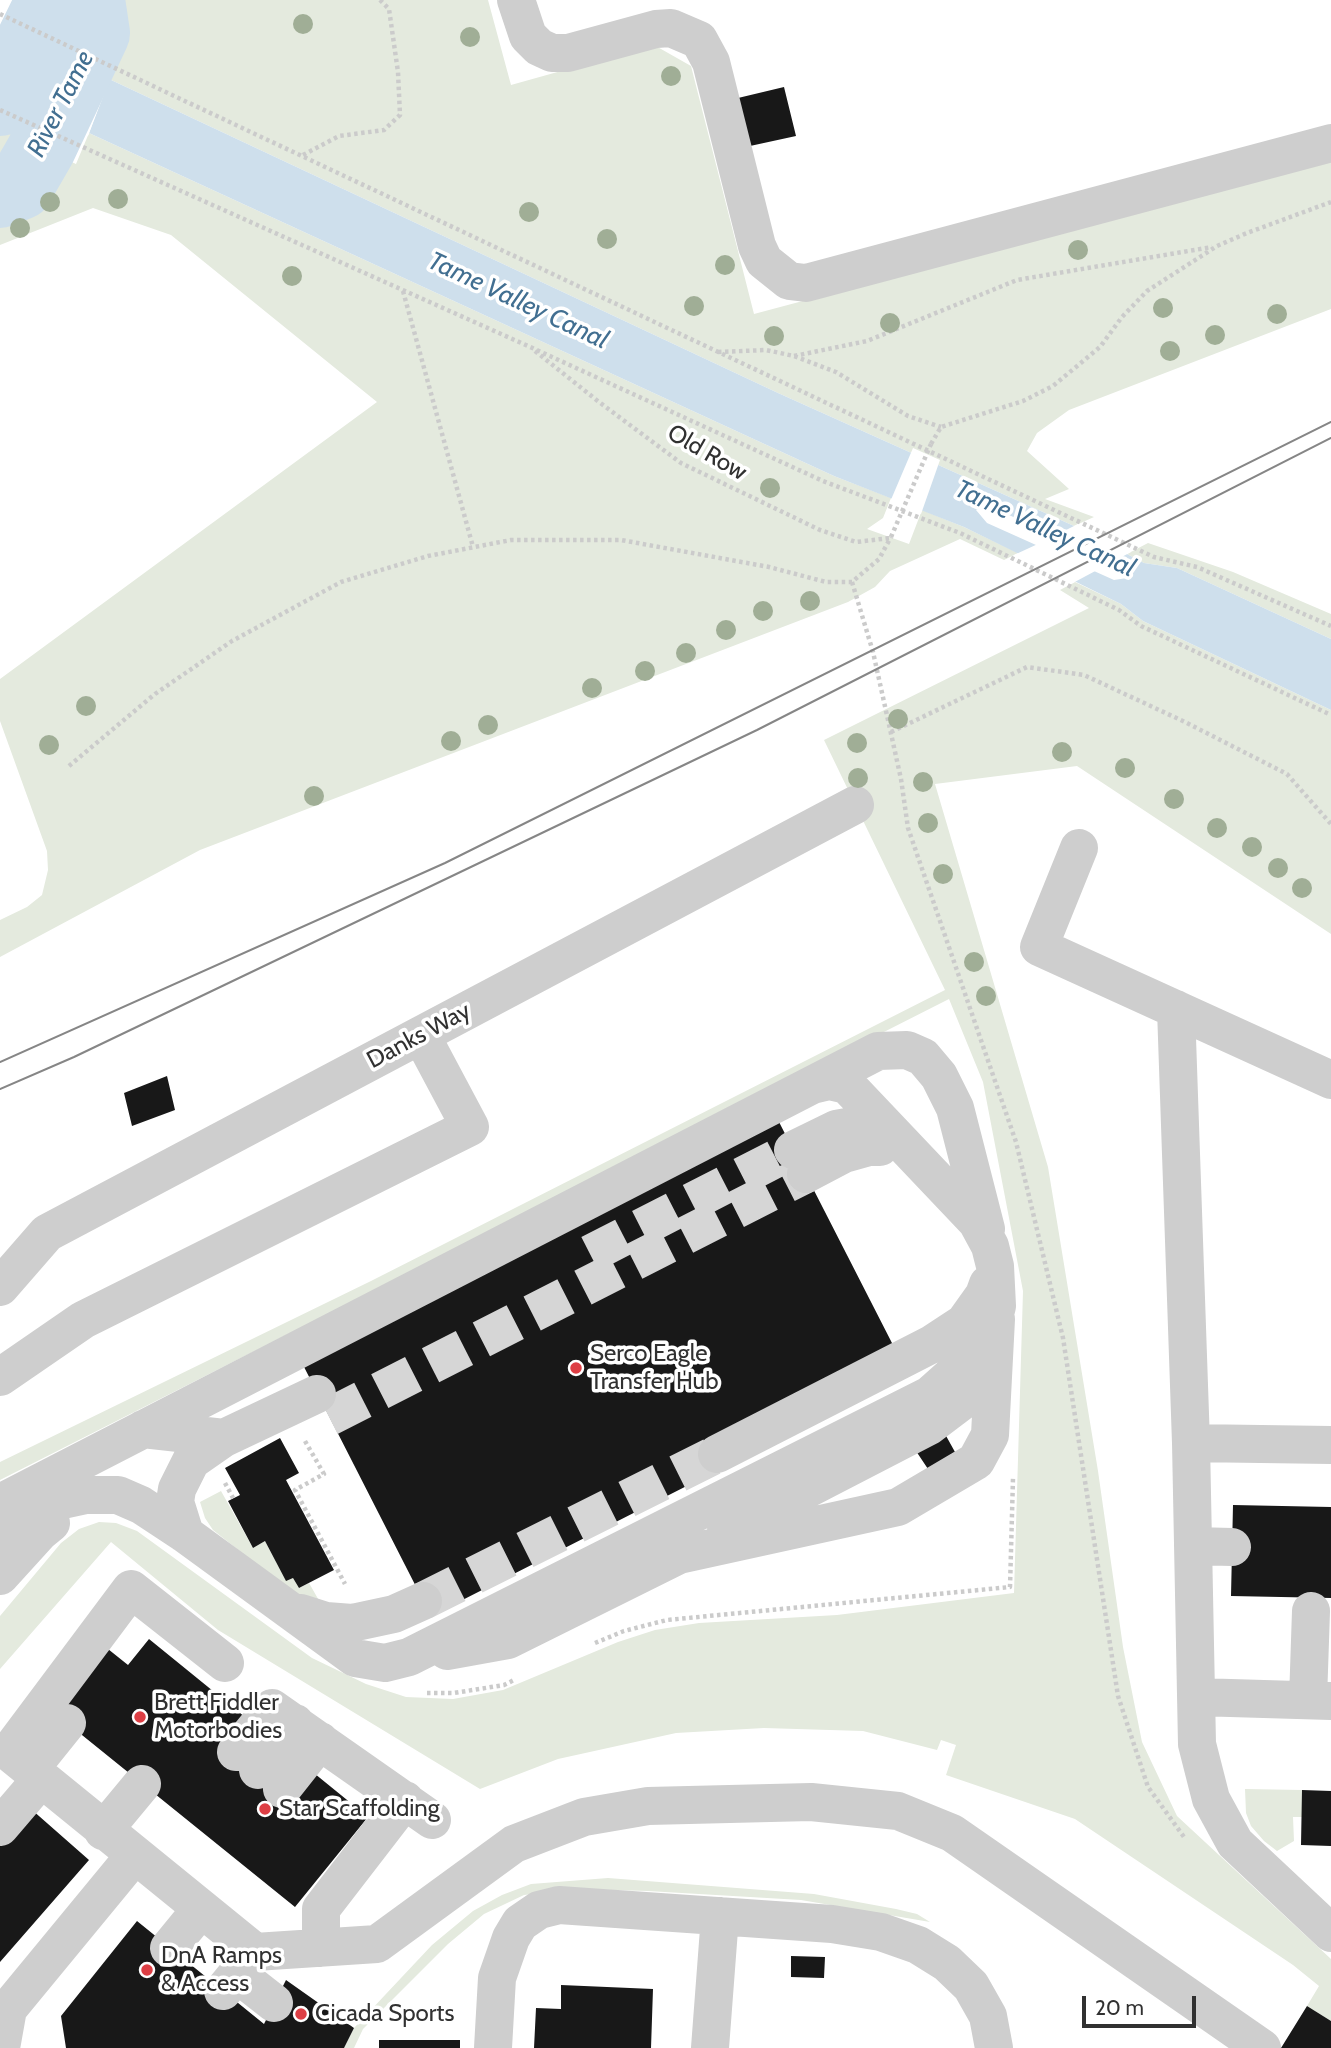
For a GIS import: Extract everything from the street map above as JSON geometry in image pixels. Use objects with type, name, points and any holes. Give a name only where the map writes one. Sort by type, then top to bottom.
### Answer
[{"type":"street","points":[[516,0],[528,36],[539,47],[552,53],[568,53],[656,29],[671,28],[699,40],[711,62],[757,246],[764,261],[789,281],[806,283],[1331,143]]},
{"type":"street","name":"Danks Way","points":[[0,1287],[47,1233],[855,805]]},
{"type":"street","points":[[1079,848],[1040,947],[1331,1080]]},
{"type":"street","points":[[1176,1009],[1194,1546],[1197,1744],[1211,1799],[1235,1843],[1331,1933]]},
{"type":"street","points":[[0,1377],[83,1320],[470,1127],[421,1035]]},
{"type":"street","points":[[0,1503],[878,1051],[907,1050],[923,1057],[939,1076],[955,1108],[993,1256],[997,1306],[990,1436],[976,1461],[898,1507],[679,1555]]},
{"type":"street","points":[[717,1454],[932,1345],[964,1323],[984,1295],[993,1256],[977,1222],[847,1085],[829,1081],[812,1085]]},
{"type":"street","points":[[799,1162],[836,1129],[858,1125],[906,1147]]},
{"type":"street","points":[[408,1657],[930,1395],[967,1362],[992,1326],[997,1306]]},
{"type":"street","points":[[0,1537],[20,1516],[49,1503],[86,1495],[118,1495],[142,1505],[186,1534],[355,1658],[385,1663],[508,1640],[679,1555],[929,1426],[971,1395],[994,1355]]},
{"type":"street","points":[[143,1429],[224,1438],[286,1425],[323,1406]]},
{"type":"street","points":[[186,1534],[175,1502],[177,1489],[191,1461],[224,1438]]},
{"type":"street","points":[[1191,1443],[1331,1445]]},
{"type":"street","points":[[0,1576],[40,1532],[86,1495]]},
{"type":"street","points":[[1194,1546],[1232,1547]]},
{"type":"street","points":[[0,1827],[26,1767],[131,1589],[225,1663]]},
{"type":"street","points":[[288,1609],[326,1621],[352,1623],[394,1614],[423,1601]]},
{"type":"street","points":[[1197,1697],[1320,1701],[1311,1611]]},
{"type":"street","points":[[307,1732],[258,1770],[272,1708],[307,1732],[419,1810],[321,1909],[321,1948]]},
{"type":"street","points":[[26,1767],[67,1723]]},
{"type":"street","points":[[26,1767],[87,1830],[135,1856],[201,1909],[238,1972],[274,2003]]},
{"type":"street","points":[[87,1830],[142,1784]]},
{"type":"street","points":[[238,1972],[321,1948],[377,1944],[514,1844],[584,1817],[648,1806],[811,1802],[898,1811],[952,1833],[1262,2048]]},
{"type":"street","points":[[2,2037],[8,2009],[135,1856]]},
{"type":"street","points":[[493,2048],[497,1978],[505,1955],[520,1923],[539,1910],[559,1905],[832,1924],[881,1932],[918,1945],[947,1963],[971,1986],[988,2016],[994,2048]]},
{"type":"street","points":[[169,1948],[201,1909]]},
{"type":"street","points":[[710,2048],[720,1916]]},
{"type":"path","points":[[302,155],[339,136],[384,130],[400,114],[398,72],[389,9],[380,0]]},
{"type":"path","points":[[0,14],[1154,557],[1198,567],[1331,626]]},
{"type":"path","points":[[0,110],[823,481],[960,533],[1119,610],[1141,626],[1331,715]]},
{"type":"path","points":[[716,352],[765,351],[794,356],[836,372],[908,416],[941,427],[1023,401],[1053,386],[1100,347],[1122,317],[1147,291],[1217,246],[1331,202]]},
{"type":"path","points":[[794,356],[867,341],[1017,279],[1217,246]]},
{"type":"path","points":[[403,291],[473,547]]},
{"type":"path","name":"Old Row","points":[[528,346],[681,463],[820,530],[856,542],[891,537]]},
{"type":"path","points":[[69,766],[155,694],[232,641],[341,582],[428,556],[511,540],[621,540],[769,567],[826,582],[852,582],[879,559],[941,427]]},
{"type":"path","points":[[852,582],[873,652],[908,828],[1016,1142],[1063,1338],[1118,1696],[1148,1787],[1186,1839]]},
{"type":"path","points":[[891,732],[1027,667],[1084,675],[1185,722],[1287,775],[1331,824]]},
{"type":"path","points":[[286,1425],[307,1442],[324,1474],[295,1490],[352,1597],[366,1597],[379,1617]]},
{"type":"shaded area","points":[[24,0],[488,0],[511,85],[654,45],[691,66],[754,314],[1331,160],[1331,309],[1069,410],[1037,433],[1027,451],[1069,489],[1045,499],[1094,517],[1074,526],[778,393],[109,79],[123,45]]},
{"type":"shaded area","points":[[0,129],[76,164],[89,133],[834,476],[891,498],[883,518],[867,529],[909,544],[922,510],[1018,553],[1004,560],[960,539],[890,571],[875,587],[848,602],[200,850],[0,957],[0,920],[27,907],[42,895],[48,870],[47,851],[0,721],[0,679],[377,402],[171,235],[93,208],[0,245]]},
{"type":"shaded area","points":[[1148,543],[1233,572],[1331,614],[1331,639],[1177,568],[1144,563],[1127,554]]},
{"type":"shaded area","points":[[1075,582],[1121,604],[1143,621],[1331,710],[1331,934],[1077,766],[935,784],[1048,1167],[1098,1471],[1123,1647],[1142,1742],[1177,1816],[1331,1959],[1331,2021],[1307,2006],[1319,1986],[1293,1965],[1075,1819],[946,1775],[956,1745],[941,1740],[937,1750],[863,1731],[764,1728],[676,1733],[558,1759],[480,1789],[218,1630],[111,1542],[0,1669],[0,1616],[61,1543],[79,1529],[99,1522],[116,1523],[137,1531],[312,1658],[366,1684],[406,1697],[453,1699],[503,1690],[618,1642],[655,1630],[699,1623],[837,1615],[1014,1593],[1023,1291],[983,1082],[949,999],[0,1480],[0,1462],[371,1281],[945,990],[824,740],[1089,608],[1060,590]]},
{"type":"shaded area","points":[[221,1491],[253,1548],[265,1541],[286,1580],[293,1578],[299,1588],[309,1583],[321,1604],[294,1594],[213,1530],[205,1518],[200,1502]]},
{"type":"shaded area","points":[[1245,1789],[1302,1790],[1302,1817],[1293,1817],[1294,1841],[1277,1851],[1264,1841],[1251,1826],[1246,1813]]},
{"type":"shaded area","points":[[608,1878],[814,1894],[917,1914],[930,1922],[801,1900],[577,1889],[524,1895],[484,1914],[448,1944],[363,2029],[354,2048],[344,2048],[354,2028],[432,1945],[473,1911],[502,1895],[531,1884]]},
{"type":"water","name":"Tame Valley Canal","points":[[109,79],[778,393],[1074,526],[1144,563],[1177,568],[1331,639],[1331,710],[1143,621],[1121,604],[964,527],[834,476],[89,133]],"holes":[[[992,507],[1120,567],[1127,578],[1114,580],[987,523],[976,510]]]},
{"type":"pier","points":[[0,27],[111,76],[88,136],[0,95]]},
{"type":"pier","points":[[913,448],[940,460],[921,514],[890,502]]},
{"type":"pier","points":[[1078,524],[1131,552],[1107,565],[1050,538]]},
{"type":"pier","points":[[1040,543],[1099,569],[1071,584],[1014,555]]},
{"type":"building","points":[[784,87],[796,136],[750,146],[738,98]]},
{"type":"building","points":[[167,1076],[175,1110],[132,1126],[124,1093]]},
{"type":"building","name":"Serco Eagle Transfer Hub","points":[[778,1120],[893,1345],[724,1467],[431,1616],[302,1363]]},
{"type":"building","points":[[945,1434],[955,1452],[928,1469],[916,1451]]},
{"type":"building","points":[[280,1438],[299,1473],[286,1480],[334,1570],[299,1588],[293,1578],[286,1581],[265,1541],[253,1548],[228,1501],[240,1495],[225,1468]]},
{"type":"building","points":[[1233,1505],[1331,1507],[1331,1598],[1231,1596]]},
{"type":"building","points":[[149,1639],[368,1817],[295,1907],[51,1710],[103,1645],[128,1665]]},
{"type":"building","points":[[1302,1790],[1331,1791],[1331,1846],[1301,1845]]},
{"type":"building","points":[[31,1809],[89,1860],[0,1962],[0,1845]]},
{"type":"building","name":"DnA Ramps & Access","points":[[137,1921],[264,2024],[286,1980],[354,2028],[344,2048],[66,2048],[61,2016]]},
{"type":"building","points":[[791,1956],[825,1957],[824,1978],[791,1977]]},
{"type":"building","points":[[561,1985],[653,1989],[651,2048],[534,2048],[536,2008],[561,2009]]},
{"type":"building","points":[[1307,2006],[1331,2021],[1331,2048],[1281,2048]]},
{"type":"building","points":[[379,2040],[460,2040],[460,2048],[379,2048]]},
{"type":"waterway","name":"River Tame","points":[[0,102],[50,0]]},
{"type":"waterway","name":"River Tame","points":[[0,194],[20,186],[42,148],[96,33],[91,0]]},
{"type":"tunnel","points":[[590,1254],[793,1150]]},
{"type":"tunnel","points":[[329,1417],[806,1174]]},
{"type":"tunnel","points":[[423,1601],[717,1454]]},
{"type":"tram line","points":[[0,1062],[445,863],[1331,422]]},
{"type":"tram line","points":[[0,1089],[74,1057],[757,730],[1331,438]]},
{"type":"place","name":"Serco Eagle Transfer Hub","points":[[576,1368]]},
{"type":"place","name":"Brett Fiddler Motorbodies","points":[[140,1717]]},
{"type":"place","name":"Star Scaffolding","points":[[265,1809]]},
{"type":"place","name":"DnA Ramps & Access","points":[[147,1970]]},
{"type":"place","name":"Cicada Sports","points":[[301,2014]]}]
